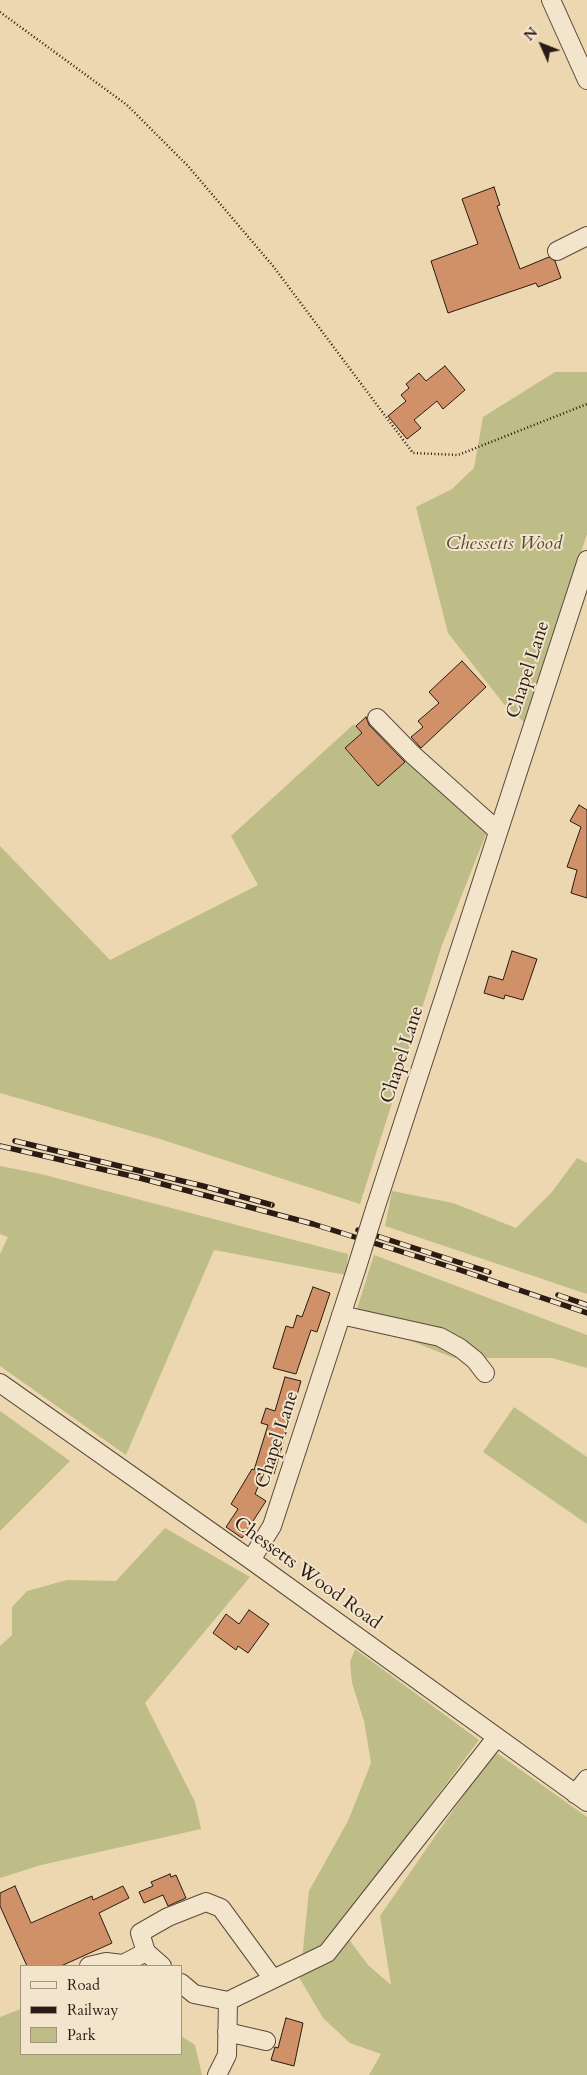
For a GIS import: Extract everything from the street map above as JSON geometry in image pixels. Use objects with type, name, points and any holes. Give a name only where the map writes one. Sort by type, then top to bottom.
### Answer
[{"type":"street","points":[[551,0],[587,80]]},
{"type":"street","points":[[557,251],[587,236]]},
{"type":"street","name":"Chapel Lane","points":[[252,1560],[272,1526],[587,560]]},
{"type":"street","points":[[377,718],[413,755],[498,831]]},
{"type":"street","points":[[341,1315],[440,1337],[460,1348],[475,1360],[485,1373]]},
{"type":"street","name":"Chessetts Wood Road","points":[[0,1383],[252,1560],[581,1798]]},
{"type":"street","points":[[182,1984],[194,1994],[228,2001],[327,1953],[496,1738]]},
{"type":"street","points":[[581,1798],[587,1779]]},
{"type":"street","points":[[161,1965],[146,1952],[140,1933],[168,1917],[206,1902],[222,1908],[273,1979]]},
{"type":"street","points":[[93,1965],[106,1962],[123,1964],[146,1952]]},
{"type":"street","points":[[217,2075],[227,2055],[228,2001]]},
{"type":"street","points":[[227,2032],[266,2041]]},
{"type":"path","points":[[0,12],[127,105],[188,166],[273,266],[413,453],[458,456],[587,404]]},
{"type":"green space","name":"Chessetts Wood","points":[[555,372],[587,372],[587,534],[525,723],[503,703],[448,633],[416,507],[452,489],[474,468],[483,417]]},
{"type":"green space","points":[[354,724],[362,733],[345,749],[377,786],[408,760],[488,829],[442,945],[360,1204],[160,1139],[0,1093],[0,846],[110,960],[258,885],[231,836]]},
{"type":"green space","points":[[577,1158],[587,1163],[587,1294],[385,1226],[392,1191],[453,1203],[516,1228],[552,1192]]},
{"type":"green space","points":[[0,1166],[41,1174],[348,1254],[346,1275],[214,1250],[126,1455],[0,1366],[0,1254],[8,1237],[0,1234]]},
{"type":"green space","points":[[374,1255],[587,1335],[587,1368],[552,1358],[454,1358],[354,1318]]},
{"type":"green space","points":[[514,1407],[587,1457],[587,1524],[483,1452]]},
{"type":"green space","points":[[0,1411],[70,1461],[0,1531]]},
{"type":"green space","points":[[165,1528],[250,1577],[145,1703],[195,1802],[201,1829],[41,1865],[0,1878],[0,1646],[12,1635],[12,1607],[27,1591],[67,1580],[116,1581]]},
{"type":"green space","points":[[355,1649],[479,1740],[371,1884],[350,1941],[368,1965],[391,1985],[380,1916],[494,1751],[587,1817],[587,2075],[369,2075],[381,2054],[350,2043],[323,2018],[300,1979],[309,1891],[348,1821],[371,1763],[364,1721],[352,1683],[350,1662]]},
{"type":"green space","points":[[20,2009],[20,2055],[182,2055],[182,2037],[195,2045],[202,2075],[0,2075],[0,2017]]},
{"type":"building","points":[[494,187],[500,205],[497,206],[520,269],[549,257],[555,261],[561,278],[538,287],[536,283],[448,313],[431,261],[478,244],[462,199]]},
{"type":"building","points":[[445,366],[465,390],[443,409],[437,401],[414,420],[421,428],[407,439],[388,416],[406,401],[401,395],[409,388],[406,384],[419,373],[426,381]]},
{"type":"building","points":[[462,661],[486,687],[421,748],[411,737],[423,727],[418,721],[439,703],[429,692]]},
{"type":"building","points":[[366,717],[369,725],[405,762],[378,786],[345,748],[362,733],[356,726]]},
{"type":"building","points":[[579,805],[587,810],[587,898],[571,893],[577,870],[567,867],[581,827],[570,821]]},
{"type":"building","points":[[512,951],[537,959],[523,1000],[505,995],[504,999],[484,993],[489,976],[503,980]]},
{"type":"building","points":[[313,1287],[330,1293],[317,1332],[311,1330],[296,1374],[273,1368],[286,1326],[293,1328],[297,1315],[302,1317]]},
{"type":"building","points":[[285,1377],[301,1381],[274,1474],[265,1471],[255,1494],[266,1501],[242,1538],[226,1527],[238,1509],[231,1504],[252,1469],[254,1470],[268,1425],[261,1423],[266,1408],[275,1411]]},
{"type":"building","points":[[249,1610],[269,1624],[248,1653],[238,1646],[236,1650],[213,1633],[226,1614],[239,1624]]},
{"type":"building","points":[[170,1874],[171,1877],[176,1875],[186,1898],[168,1906],[163,1895],[144,1903],[139,1892],[153,1886],[151,1882]]},
{"type":"building","points":[[15,1886],[31,1923],[92,1896],[93,1900],[123,1886],[129,1898],[99,1913],[112,1943],[63,1965],[27,1965],[0,1906],[0,1893]]},
{"type":"building","points":[[286,2018],[303,2023],[294,2066],[271,2060],[275,2047],[278,2048]]},
{"type":"railway","points":[[15,1141],[203,1186],[272,1205]]},
{"type":"railway","points":[[0,1146],[136,1177],[313,1224],[457,1269],[587,1313]]},
{"type":"railway","points":[[358,1230],[489,1272]]},
{"type":"railway","points":[[558,1295],[587,1305]]}]
